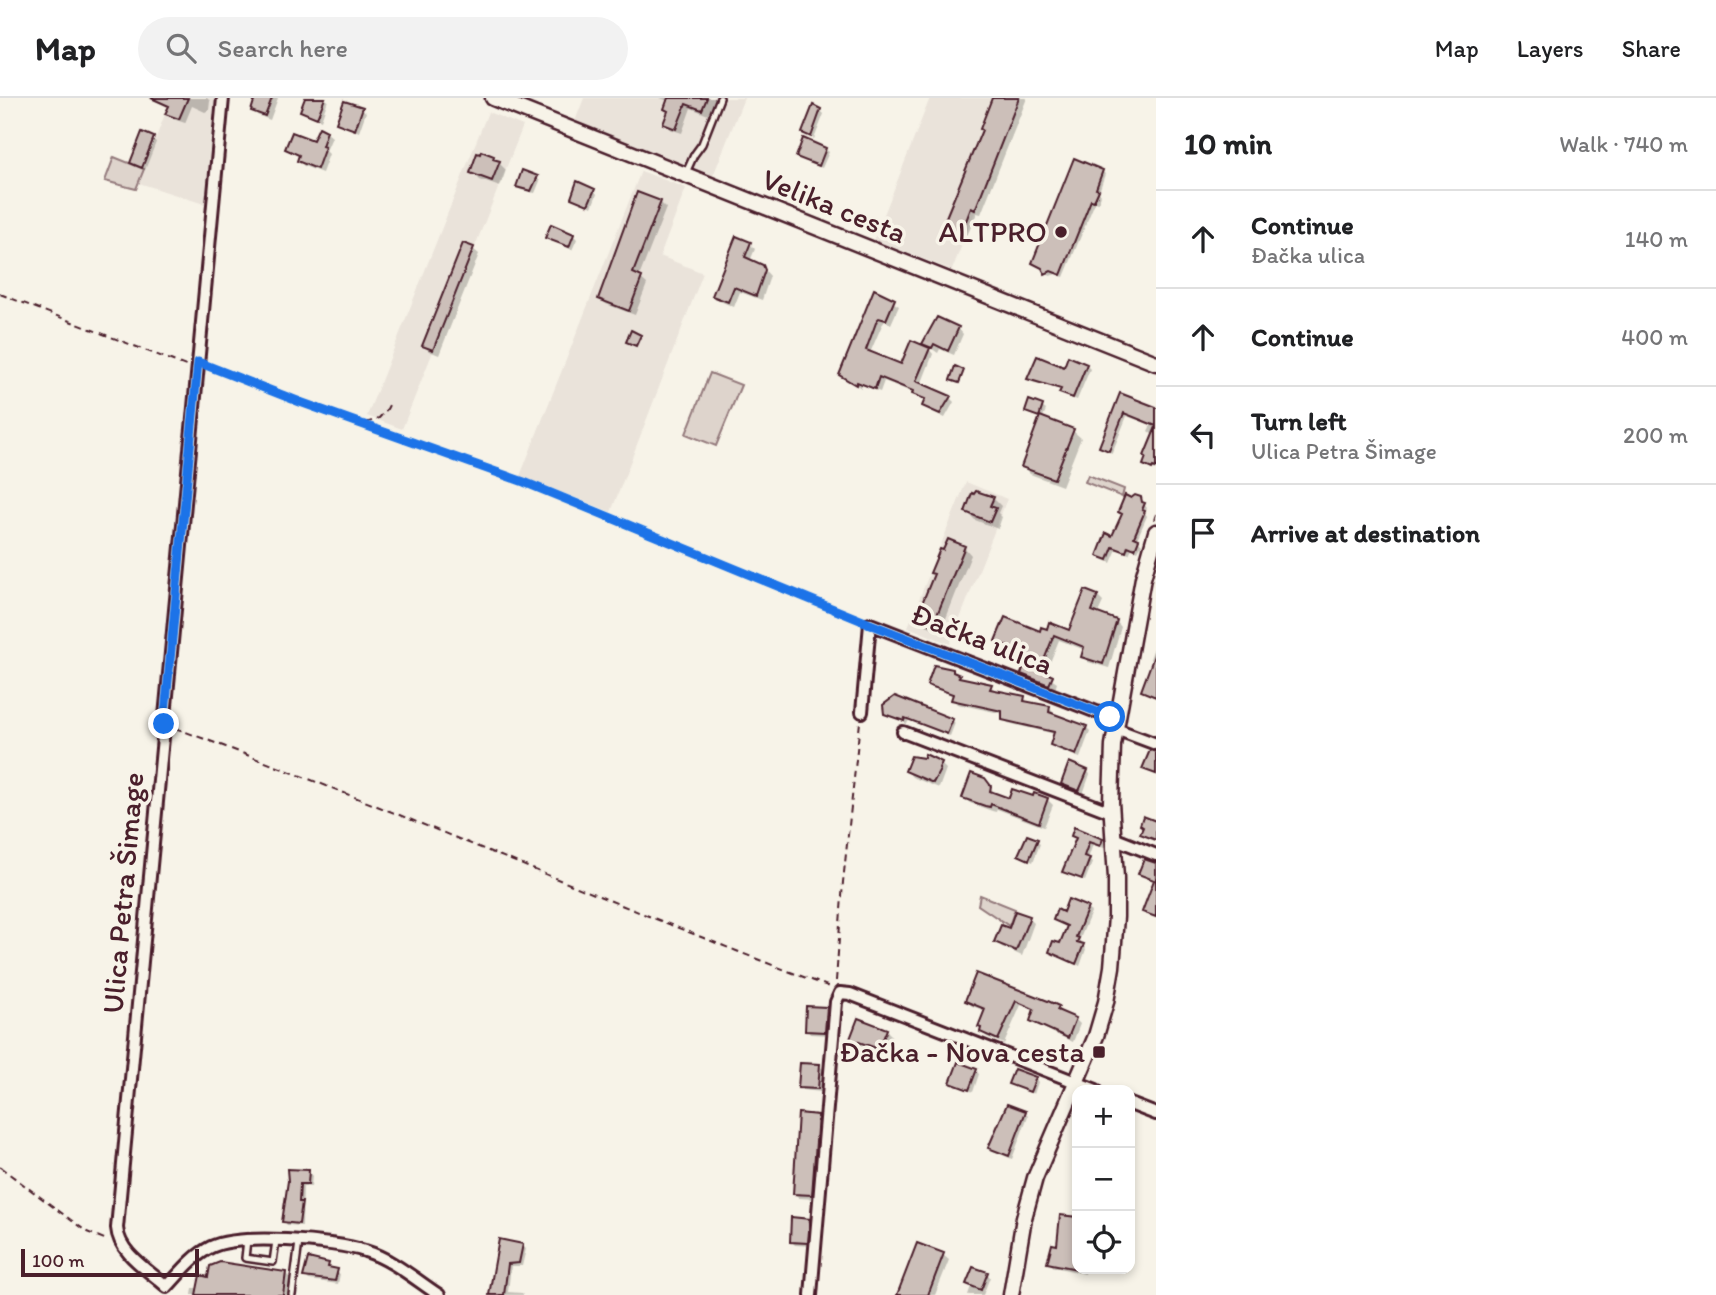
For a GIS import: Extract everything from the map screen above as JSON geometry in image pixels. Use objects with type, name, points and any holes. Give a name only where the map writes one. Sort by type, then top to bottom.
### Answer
[{"type":"street","name":"Ulica Petra Šimage","points":[[118,1238],[222,98]]},
{"type":"street","name":"Velika cesta","points":[[493,98],[1156,363]]},
{"type":"street","points":[[1011,1295],[1024,1218],[1035,1178],[1102,1019],[1112,967],[1116,901],[1111,782],[1117,724],[1143,578],[1156,532]]},
{"type":"street","name":"Đačka ulica","points":[[862,712],[870,624],[1117,724],[1156,744]]},
{"type":"street","points":[[903,732],[1111,812]]},
{"type":"street","points":[[1114,838],[1156,855]]},
{"type":"street","points":[[811,1295],[836,1002],[840,993],[850,994],[1084,1085]]},
{"type":"street","points":[[1135,1106],[1156,1114]]},
{"type":"street","points":[[118,1238],[122,1248],[167,1291],[195,1257],[213,1246],[247,1240],[332,1244],[366,1251],[439,1295]]},
{"type":"lane","points":[[685,175],[702,144],[720,98]]},
{"type":"lane","points":[[247,1240],[245,1258],[273,1262],[276,1241]]},
{"type":"lane","points":[[292,1295],[299,1242]]},
{"type":"path","points":[[0,294],[179,365],[198,364],[524,482],[870,624]]},
{"type":"path","points":[[364,424],[379,418],[391,401]]},
{"type":"path","points":[[164,724],[295,772],[708,941],[835,989],[844,869],[862,712]]},
{"type":"path","points":[[0,1167],[87,1232],[112,1241],[118,1238]]},
{"type":"shaded area","points":[[171,98],[218,98],[207,205],[139,183]]},
{"type":"shaded area","points":[[584,98],[744,98],[713,176],[574,124]]},
{"type":"shaded area","points":[[930,98],[1020,98],[952,270],[874,240]]},
{"type":"shaded area","points":[[488,112],[523,126],[402,429],[367,416]]},
{"type":"shaded area","points":[[114,157],[144,169],[136,189],[105,181]]},
{"type":"shaded area","points":[[641,171],[686,188],[660,256],[703,273],[611,512],[520,476]]},
{"type":"shaded area","points":[[710,373],[741,385],[716,446],[686,434]]},
{"type":"shaded area","points":[[1088,475],[1124,489],[1122,497],[1085,482]]},
{"type":"shaded area","points":[[966,482],[1007,499],[950,644],[908,627]]},
{"type":"shaded area","points":[[980,895],[1015,909],[1009,926],[978,905]]},
{"type":"building","points":[[151,98],[188,98],[179,119],[165,114],[169,106]]},
{"type":"building","points":[[255,98],[272,98],[265,116],[251,111]]},
{"type":"building","points":[[305,98],[325,98],[317,118],[300,111]]},
{"type":"building","points":[[668,98],[707,98],[702,110],[686,104],[676,129],[663,124],[668,111],[664,109]]},
{"type":"building","points":[[992,98],[1019,98],[975,210],[971,208],[961,234],[945,232],[942,227],[982,130],[980,129]]},
{"type":"building","points":[[344,101],[363,107],[355,130],[336,123]]},
{"type":"building","points":[[813,105],[821,109],[811,137],[802,133]]},
{"type":"building","points":[[319,127],[327,131],[322,146],[325,147],[317,169],[297,161],[299,155],[285,149],[292,132],[313,140]]},
{"type":"building","points":[[142,132],[154,137],[142,168],[130,163]]},
{"type":"building","points":[[803,138],[826,148],[819,166],[796,157]]},
{"type":"building","points":[[481,151],[500,161],[492,181],[470,173],[477,153],[480,154]]},
{"type":"building","name":"ALTPRO","points":[[1074,158],[1103,170],[1096,189],[1099,190],[1094,201],[1091,200],[1061,275],[1051,271],[1045,274],[1042,268],[1032,263]]},
{"type":"building","points":[[522,170],[538,176],[531,191],[516,187]]},
{"type":"building","points":[[577,181],[595,189],[588,205],[571,198]]},
{"type":"building","points":[[637,192],[661,201],[633,273],[642,277],[629,311],[598,299]]},
{"type":"building","points":[[551,224],[574,234],[569,247],[545,238]]},
{"type":"building","points":[[736,236],[751,242],[745,257],[763,265],[765,270],[756,296],[734,287],[728,302],[712,296]]},
{"type":"building","points":[[463,243],[474,247],[433,350],[422,346]]},
{"type":"building","points":[[874,289],[895,299],[886,320],[877,320],[866,350],[901,364],[911,340],[930,348],[916,381],[951,396],[940,414],[922,406],[925,399],[912,394],[913,391],[879,377],[875,389],[857,382],[856,385],[839,375]]},
{"type":"building","points":[[937,317],[959,327],[948,351],[934,344],[932,348],[922,344]]},
{"type":"building","points":[[631,330],[641,335],[636,346],[626,342]]},
{"type":"building","points":[[1037,356],[1064,367],[1068,356],[1087,364],[1073,398],[1059,393],[1061,389],[1027,379]]},
{"type":"building","points":[[955,366],[964,370],[959,383],[950,380]]},
{"type":"building","points":[[1120,393],[1156,407],[1156,426],[1124,413],[1109,451],[1099,447]]},
{"type":"building","points":[[1029,400],[1043,405],[1039,417],[1025,412]]},
{"type":"building","points":[[1040,416],[1074,429],[1054,479],[1021,467]]},
{"type":"building","points":[[1156,427],[1156,468],[1152,469],[1143,465]]},
{"type":"building","points":[[976,491],[994,497],[990,506],[996,508],[990,522],[965,512],[972,493]]},
{"type":"building","points":[[1125,495],[1131,498],[1135,495],[1141,497],[1145,503],[1142,510],[1145,511],[1134,537],[1139,539],[1135,549],[1128,546],[1126,552],[1113,547],[1108,560],[1097,556],[1106,533],[1112,536],[1122,514],[1118,512]]},
{"type":"building","points":[[948,539],[965,546],[933,625],[916,618],[934,574],[930,573],[940,549],[943,550]]},
{"type":"building","points":[[1085,590],[1098,595],[1092,611],[1117,620],[1103,664],[1081,657],[1084,647],[1054,635],[1040,670],[1053,676],[1049,685],[1021,674],[1028,655],[995,641],[1005,617],[1040,631],[1041,627],[1047,629],[1049,622],[1069,630]]},
{"type":"building","points":[[1156,653],[1156,697],[1141,691]]},
{"type":"building","points":[[934,665],[953,669],[959,677],[992,684],[990,689],[1025,696],[1024,701],[1050,706],[1049,712],[1087,726],[1076,755],[1050,745],[1054,732],[1002,720],[1002,711],[951,700],[953,694],[927,685]]},
{"type":"building","points":[[895,696],[953,719],[947,734],[905,718],[904,721],[884,714],[883,705]]},
{"type":"building","points":[[1150,750],[1156,752],[1156,774],[1142,769]]},
{"type":"building","points":[[925,754],[942,762],[933,783],[905,771],[911,756],[924,758]]},
{"type":"building","points":[[1069,762],[1088,770],[1079,791],[1061,784]]},
{"type":"building","points":[[971,773],[985,778],[991,786],[990,791],[1009,798],[1012,789],[1048,798],[1039,823],[991,804],[990,807],[985,806],[962,798]]},
{"type":"building","points":[[1143,816],[1156,821],[1156,840],[1140,834]]},
{"type":"building","points":[[1074,827],[1103,839],[1100,846],[1089,842],[1084,856],[1090,858],[1082,879],[1062,872],[1076,838],[1071,836]]},
{"type":"building","points":[[1027,835],[1038,839],[1029,860],[1018,855]]},
{"type":"building","points":[[1144,859],[1156,863],[1156,917],[1142,912],[1154,880],[1138,874]]},
{"type":"building","points":[[1068,899],[1088,907],[1076,937],[1079,938],[1077,942],[1084,944],[1076,964],[1049,952],[1053,941],[1060,943],[1067,926],[1053,920],[1057,909],[1063,912]]},
{"type":"building","points":[[1015,911],[1030,916],[1016,951],[994,942],[1001,925],[1009,928]]},
{"type":"building","points":[[976,973],[1048,1001],[1059,1006],[1057,1010],[1076,1018],[1068,1038],[1030,1021],[1034,1009],[1016,1001],[998,1040],[980,1032],[981,1028],[978,1027],[985,1009],[965,1001]]},
{"type":"building","points":[[806,1006],[827,1007],[825,1032],[805,1031]]},
{"type":"building","points":[[858,1018],[887,1029],[879,1049],[850,1039]]},
{"type":"building","points":[[958,1062],[977,1069],[969,1090],[950,1083]]},
{"type":"building","points":[[800,1063],[820,1064],[818,1089],[798,1088]]},
{"type":"building","points":[[1014,1069],[1036,1077],[1030,1092],[1008,1084]]},
{"type":"building","points":[[1007,1104],[1026,1111],[1009,1156],[988,1148]]},
{"type":"building","points":[[798,1113],[818,1115],[812,1195],[793,1194]]},
{"type":"building","points":[[287,1169],[309,1170],[308,1184],[300,1184],[299,1202],[302,1202],[299,1224],[282,1222],[288,1181]]},
{"type":"building","points":[[1060,1215],[1072,1216],[1072,1268],[1047,1263],[1052,1244],[1057,1245]]},
{"type":"building","points":[[791,1217],[810,1219],[808,1243],[790,1242]]},
{"type":"building","points":[[499,1239],[523,1244],[519,1263],[508,1264],[504,1295],[489,1295]]},
{"type":"building","points":[[917,1243],[944,1253],[928,1295],[897,1295]]},
{"type":"building","points":[[308,1258],[329,1263],[328,1267],[338,1269],[335,1281],[303,1277]]},
{"type":"building","points":[[220,1262],[286,1272],[283,1295],[196,1295],[200,1275],[208,1277],[210,1266]]},
{"type":"building","points":[[973,1267],[988,1272],[981,1290],[966,1284]]},
{"type":"place","name":"ALTPRO","points":[[1061,232]]},
{"type":"place","name":"Đačka - Nova cesta","points":[[1099,1052]]},
{"type":"route","points":[[164,724],[198,362],[300,402],[524,482],[870,624],[1110,717]]}]
